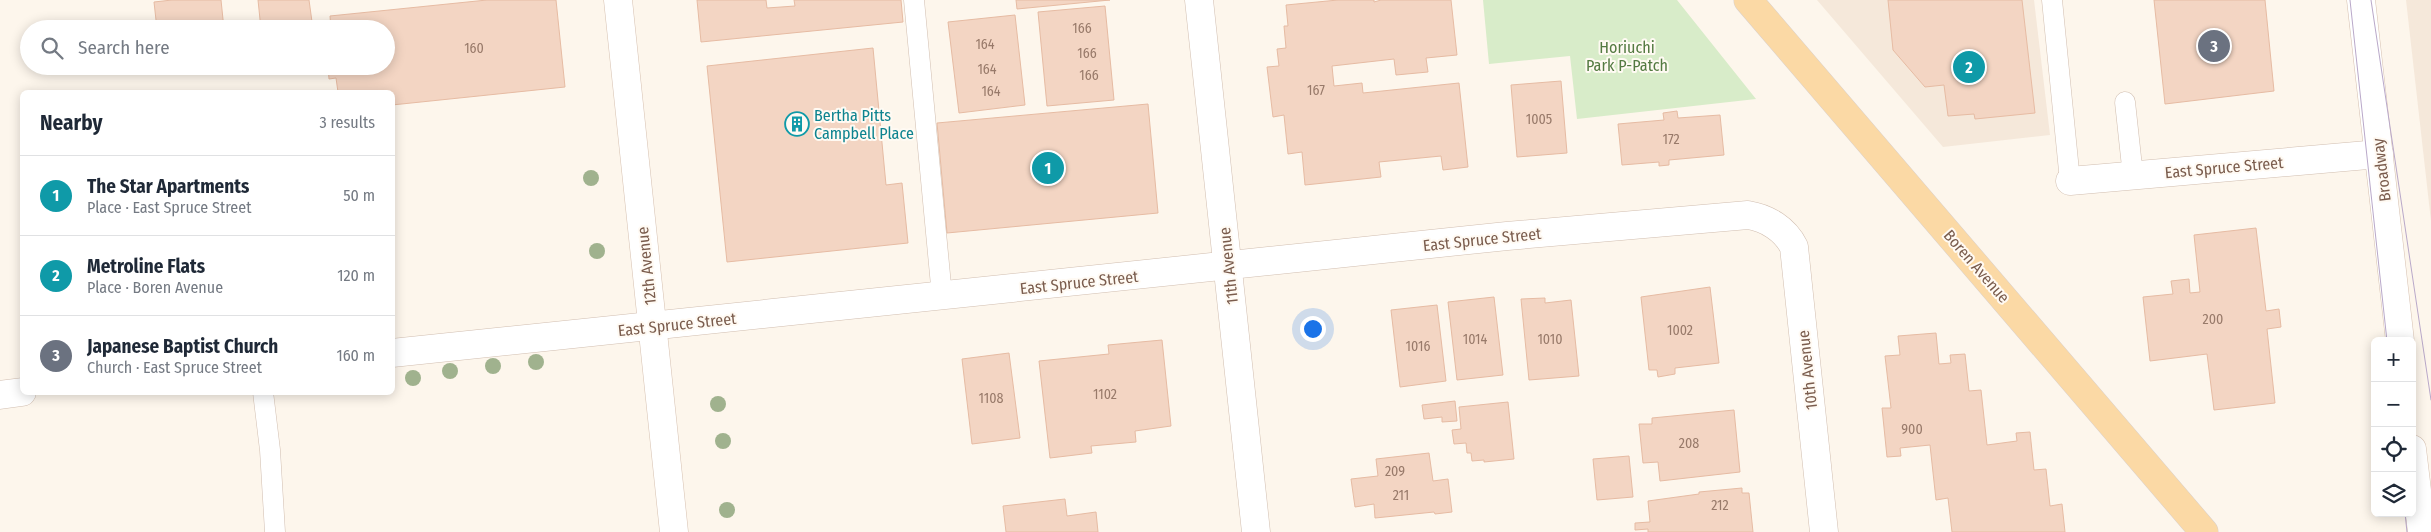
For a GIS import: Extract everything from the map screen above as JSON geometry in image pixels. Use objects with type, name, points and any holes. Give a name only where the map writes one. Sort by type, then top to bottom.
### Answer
[{"type":"main road","name":"Boren Avenue","points":[[1748,0],[2204,532]]},
{"type":"street","name":"12th Avenue","points":[[618,0],[674,532]]},
{"type":"street","name":"11th Avenue","points":[[1199,0],[1256,532]]},
{"type":"street","name":"Broadway","points":[[2361,0],[2400,337]]},
{"type":"street","name":"East Spruce Street","points":[[2070,181],[2379,154]]},
{"type":"street","name":"East Spruce Street","points":[[395,354],[1733,214],[1755,216],[1766,220]]},
{"type":"street","name":"10th Avenue","points":[[1766,220],[1786,235],[1794,247],[1824,532]]},
{"type":"street","points":[[0,395],[20,392]]},
{"type":"street","points":[[2415,472],[2422,532]]},
{"type":"lane","points":[[914,0],[942,296]]},
{"type":"lane","points":[[2052,0],[2070,181]]},
{"type":"lane","points":[[2126,102],[2133,176]]},
{"type":"lane","points":[[263,395],[275,532]]},
{"type":"shaded area","points":[[1817,0],[2034,0],[2050,135],[1943,147]]},
{"type":"shaded area","points":[[2406,0],[2431,0],[2431,221]]},
{"type":"green space","name":"Horiuchi Park P-Patch","points":[[1483,0],[1677,0],[1756,99],[1577,119],[1570,56],[1489,64]]},
{"type":"building","points":[[221,0],[223,20],[156,20],[154,2]]},
{"type":"building","points":[[258,0],[309,0],[312,20],[260,20]]},
{"type":"building","points":[[487,0],[556,0],[565,87],[395,105],[395,90],[338,90],[336,78],[329,79],[329,75],[395,75],[395,20],[330,20],[330,16]]},
{"type":"building","points":[[697,0],[766,0],[767,8],[795,6],[794,0],[901,0],[903,22],[701,42]]},
{"type":"building","points":[[1016,0],[1110,0],[1017,9]]},
{"type":"building","points":[[1338,0],[1374,0],[1374,2],[1381,0],[1451,0],[1457,55],[1426,58],[1428,72],[1396,75],[1394,59],[1332,66],[1334,86],[1362,83],[1363,93],[1459,83],[1468,167],[1443,170],[1441,156],[1379,162],[1381,177],[1305,185],[1302,152],[1288,154],[1284,115],[1273,117],[1267,67],[1279,66],[1277,49],[1286,48],[1284,26],[1288,26],[1286,5]]},
{"type":"building","points":[[1888,0],[2022,0],[2035,113],[1975,119],[1974,114],[1948,116],[1944,85],[1925,87],[1893,50]]},
{"type":"building","points":[[2154,0],[2265,0],[2274,91],[2165,104]]},
{"type":"building","points":[[1105,6],[1114,100],[1047,106],[1038,12]]},
{"type":"building","points":[[1015,15],[1025,105],[959,113],[948,22]]},
{"type":"building","name":"Bertha Pitts Campbell Place","points":[[873,48],[886,185],[902,183],[908,243],[727,262],[707,66]]},
{"type":"building","points":[[1561,81],[1567,153],[1517,157],[1511,85]]},
{"type":"building","points":[[1148,104],[1158,213],[947,233],[937,123]]},
{"type":"building","points":[[1677,111],[1678,118],[1720,115],[1724,155],[1669,160],[1669,165],[1659,166],[1659,162],[1622,165],[1618,124],[1664,120],[1663,113]]},
{"type":"building","points":[[2256,228],[2266,311],[2279,309],[2281,327],[2267,329],[2275,403],[2214,410],[2207,354],[2150,361],[2143,297],[2173,294],[2171,281],[2189,279],[2190,293],[2200,292],[2194,235]]},
{"type":"building","points":[[1710,287],[1719,363],[1675,368],[1675,374],[1658,377],[1657,370],[1649,370],[1641,297]]},
{"type":"building","points":[[1494,297],[1503,375],[1457,380],[1448,302]]},
{"type":"building","points":[[1545,298],[1545,303],[1571,300],[1579,376],[1529,380],[1521,299]]},
{"type":"building","points":[[1437,305],[1446,381],[1400,387],[1391,310]]},
{"type":"building","points":[[1936,333],[1939,364],[1951,363],[1950,355],[1965,354],[1969,391],[1981,390],[1987,445],[2017,441],[2016,433],[2030,432],[2034,470],[2046,469],[2050,506],[2062,504],[2065,532],[1952,532],[1948,498],[1936,500],[1930,445],[1900,448],[1901,456],[1887,457],[1882,408],[1891,408],[1885,356],[1900,355],[1898,336]]},
{"type":"building","points":[[1162,340],[1171,426],[1135,431],[1136,442],[1091,446],[1092,453],[1050,458],[1039,361],[1109,354],[1108,345]]},
{"type":"building","points":[[1009,353],[1020,438],[972,444],[962,359]]},
{"type":"building","points":[[1455,401],[1457,421],[1442,422],[1442,417],[1424,419],[1422,405]]},
{"type":"building","points":[[1508,402],[1514,459],[1484,462],[1484,460],[1472,461],[1471,453],[1467,453],[1466,443],[1454,444],[1452,430],[1461,429],[1459,407]]},
{"type":"building","points":[[1734,410],[1740,472],[1660,481],[1658,462],[1643,463],[1639,424],[1652,424],[1652,418]]},
{"type":"building","points":[[1429,453],[1433,481],[1448,479],[1452,512],[1375,518],[1374,504],[1355,507],[1351,479],[1378,476],[1376,459]]},
{"type":"building","points":[[1629,456],[1633,497],[1597,500],[1593,459]]},
{"type":"building","points":[[1742,488],[1742,493],[1749,493],[1753,532],[1648,532],[1648,529],[1635,530],[1635,523],[1650,522],[1648,501],[1699,494],[1699,492]]},
{"type":"building","points":[[1065,499],[1067,516],[1096,512],[1098,532],[1006,532],[1003,506]]},
{"type":"tram line","points":[[2350,0],[2387,337]]},
{"type":"tram line","points":[[2371,0],[2431,400]]},
{"type":"tram line","points":[[2405,517],[2407,532]]},
{"type":"place","name":"Japanese Baptist Church","points":[[2214,46]]},
{"type":"place","name":"Metroline Flats","points":[[1969,67]]},
{"type":"place","name":"Bertha Pitts Campbell Place","points":[[797,124]]},
{"type":"place","name":"The Star Apartments","points":[[1048,168]]}]
